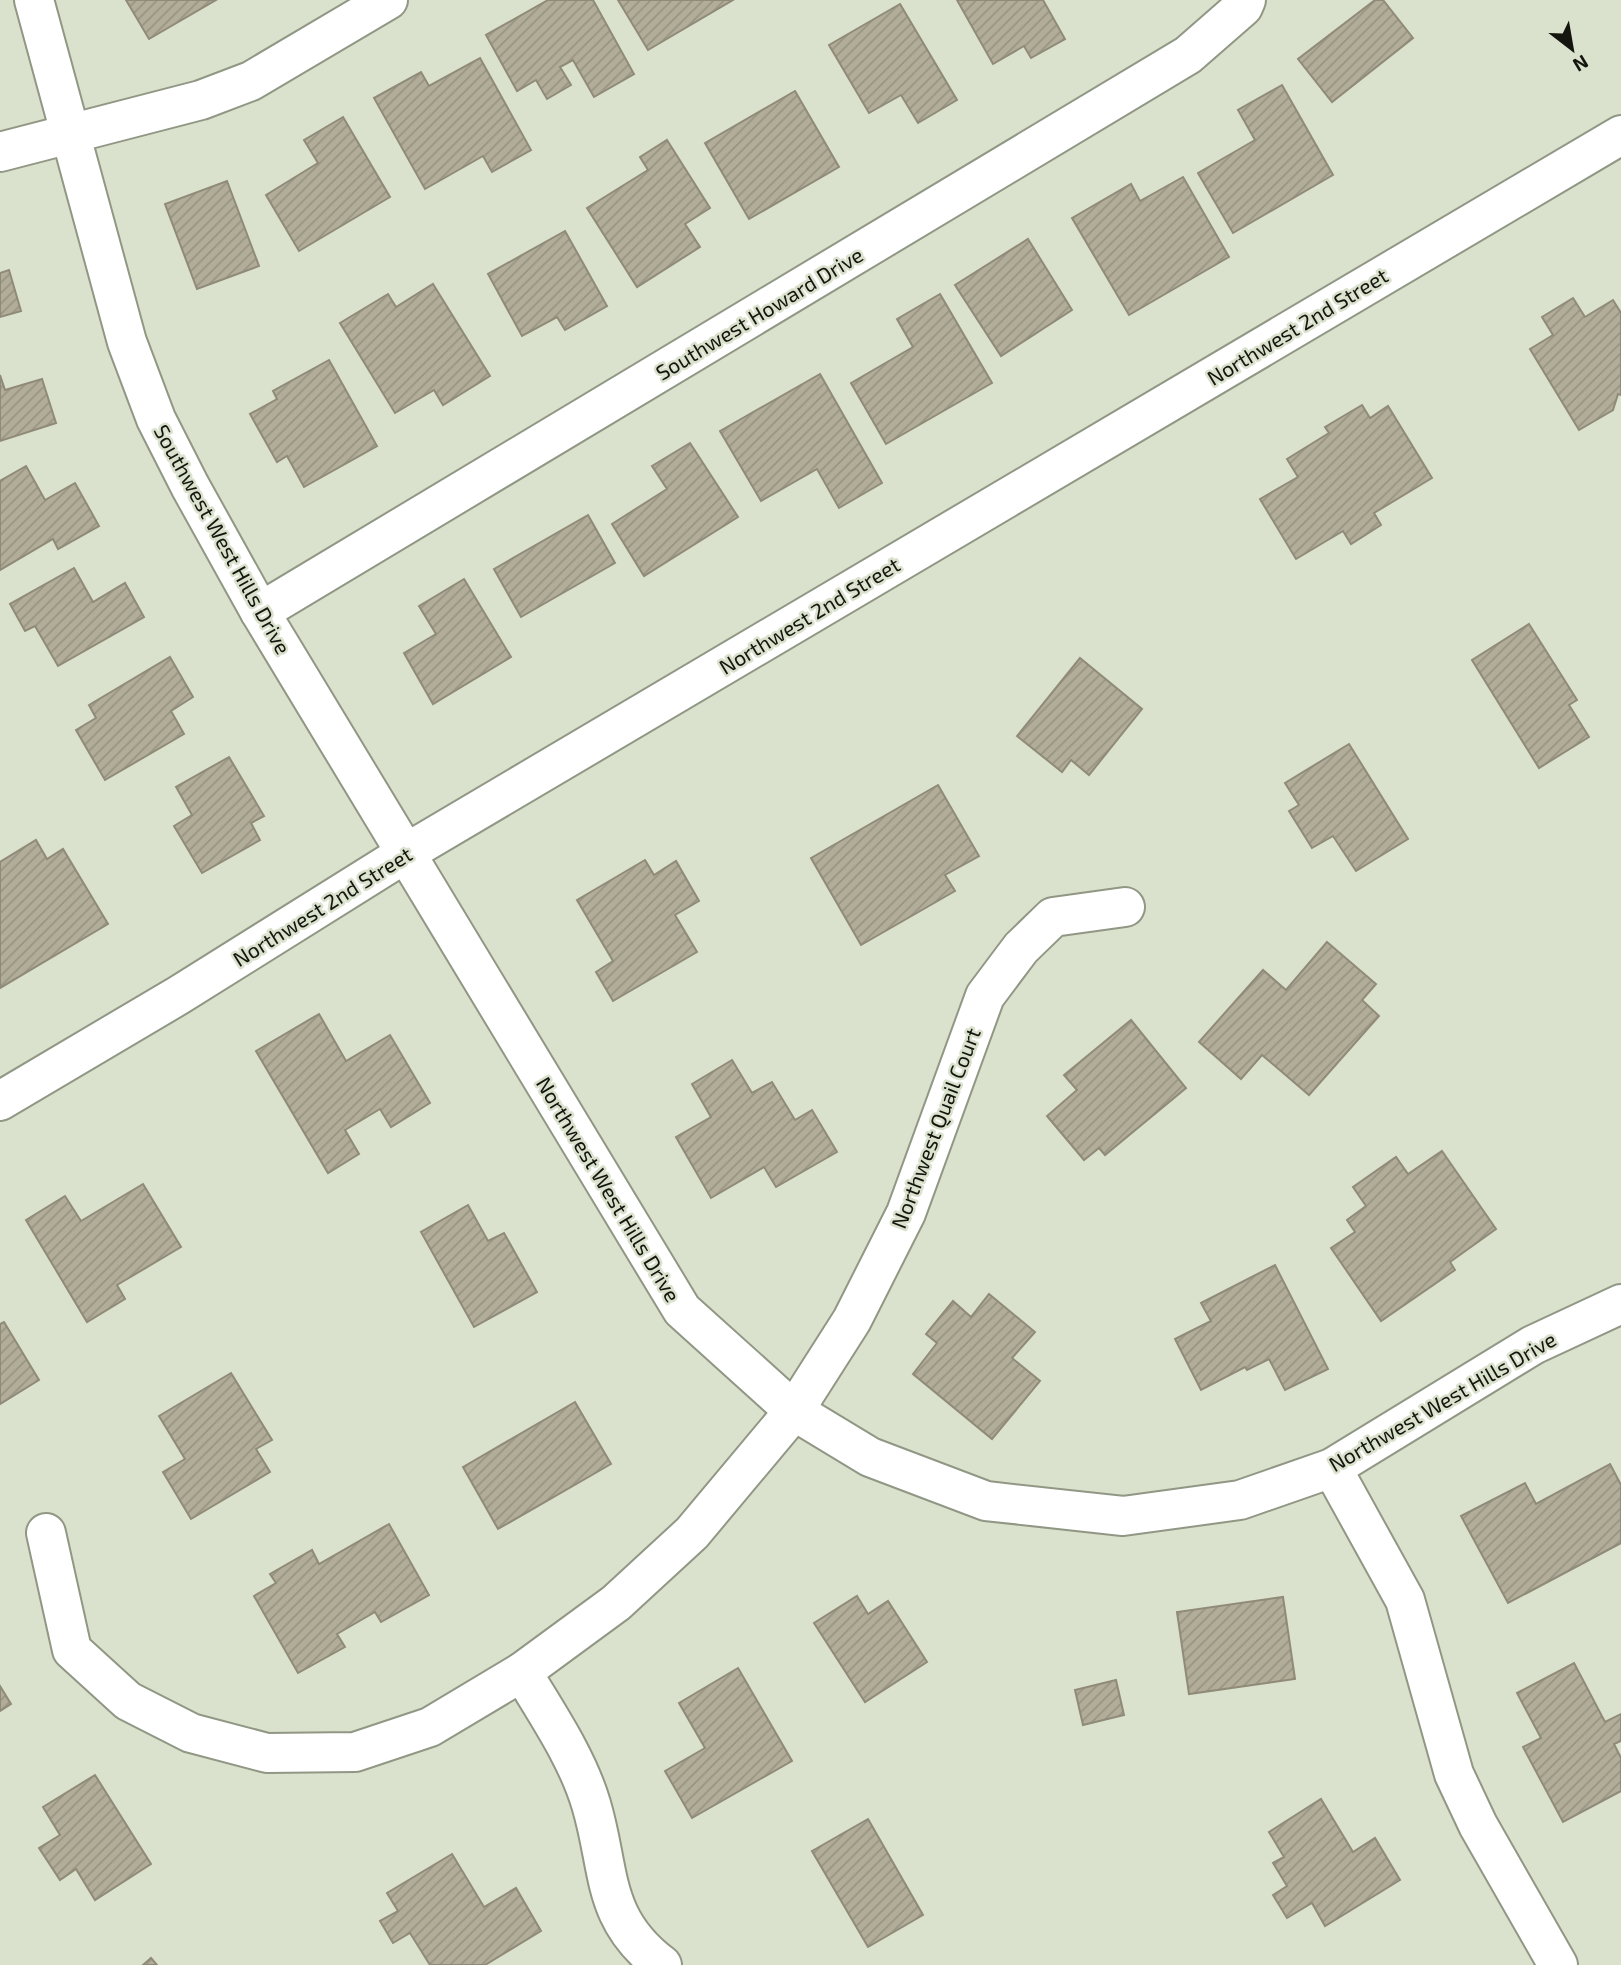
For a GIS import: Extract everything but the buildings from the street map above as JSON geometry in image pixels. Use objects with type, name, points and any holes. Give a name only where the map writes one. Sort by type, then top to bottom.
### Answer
[{"type":"street","name":"Southwest West Hills Drive","points":[[34,0],[127,342],[156,419],[260,612],[406,853]]},
{"type":"street","points":[[0,152],[201,100],[251,81],[388,0]]},
{"type":"street","name":"Southwest Howard Drive","points":[[260,612],[1188,55],[1243,7],[1246,0]]},
{"type":"street","name":"Northwest 2nd Street","points":[[0,1101],[178,995],[406,853],[1621,135]]},
{"type":"street","name":"Northwest West Hills Drive","points":[[406,853],[682,1310],[794,1411],[870,1457],[986,1501],[1123,1516],[1240,1500],[1332,1468],[1533,1345],[1621,1304]]},
{"type":"street","name":"Northwest Quail Court","points":[[46,1533],[72,1650],[128,1701],[191,1733],[267,1753],[355,1752],[430,1727],[522,1672],[616,1603],[692,1533],[794,1411],[852,1320],[906,1213],[985,996],[1021,948],[1053,918],[1125,907]]},
{"type":"street","points":[[1332,1468],[1405,1600],[1454,1774],[1478,1825],[1558,1965]]},
{"type":"street","points":[[522,1672],[566,1745],[591,1804],[605,1875],[621,1922],[646,1953],[662,1965]]}]
